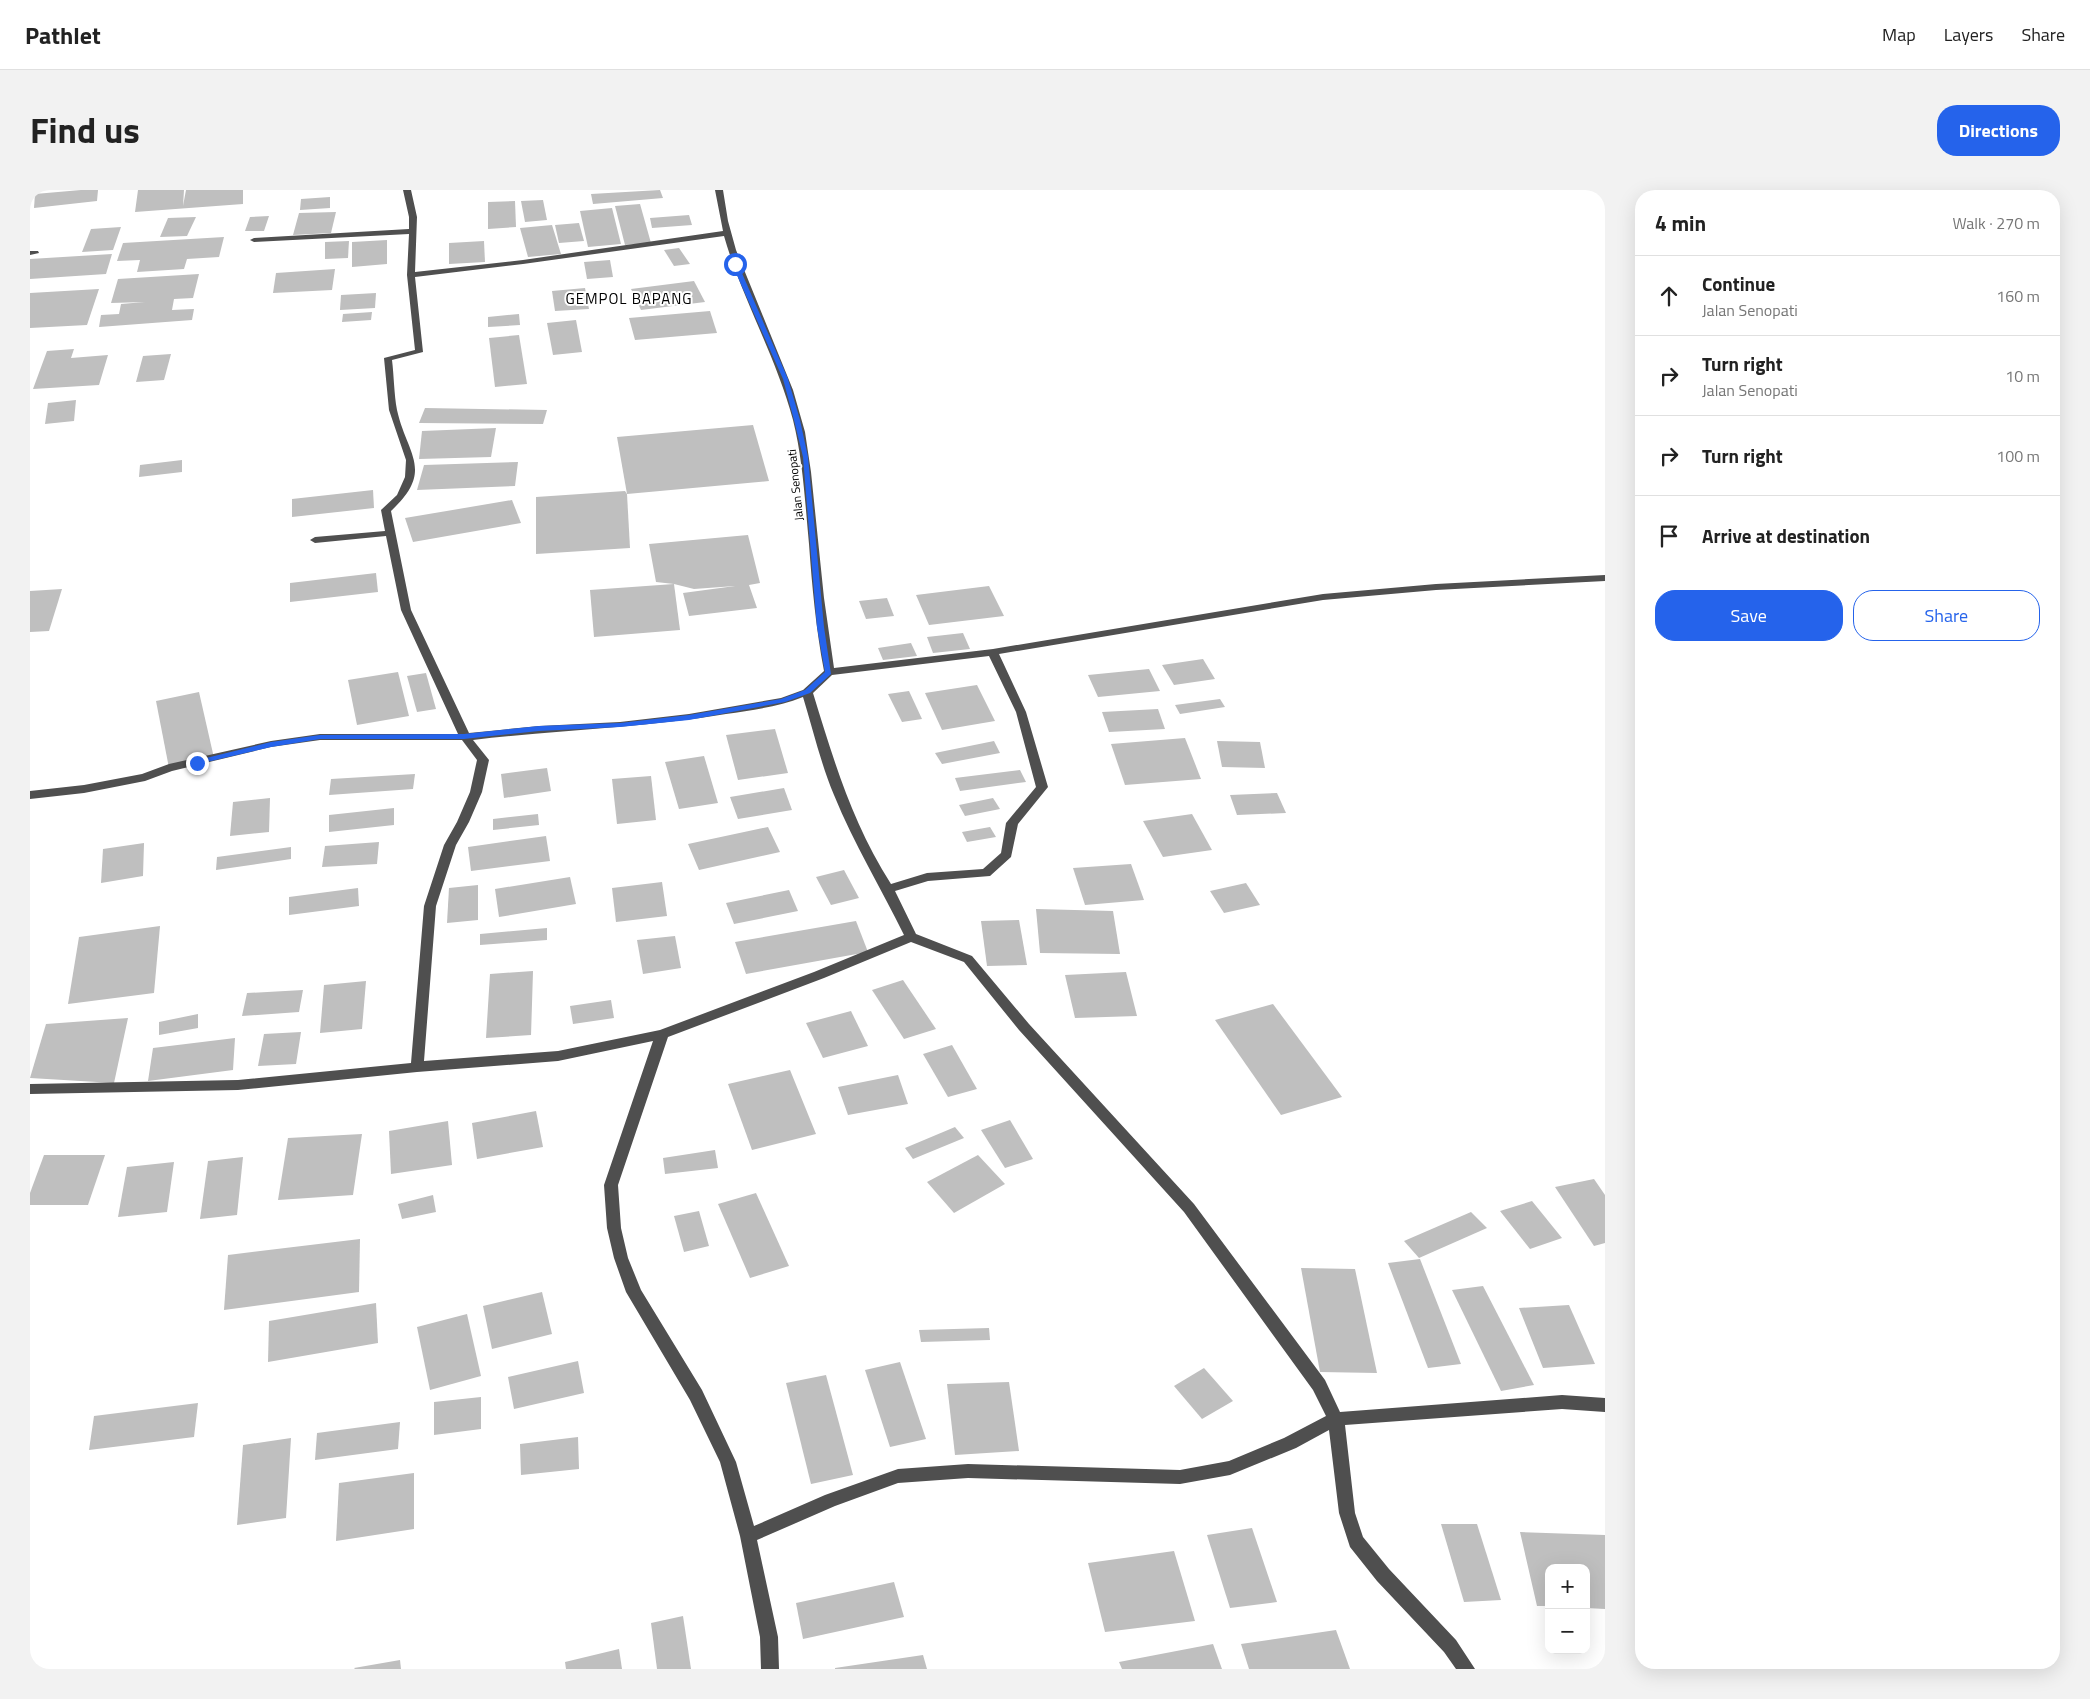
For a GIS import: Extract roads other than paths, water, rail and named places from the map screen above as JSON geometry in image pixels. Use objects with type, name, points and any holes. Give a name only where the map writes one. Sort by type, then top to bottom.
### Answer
[{"type":"street","points":[[407,190],[413,216],[411,275],[419,352],[388,358],[393,410],[411,460],[410,476],[401,496],[386,510],[406,610],[464,737],[483,760],[476,792],[450,845],[430,906],[417,1067]]},
{"type":"street","name":"Jalan Senopati","points":[[719,190],[735,264],[786,379],[806,457],[821,627],[829,672]]},
{"type":"street","points":[[254,240],[413,230]]},
{"type":"street","points":[[411,275],[523,262],[727,233]]},
{"type":"street","points":[[314,540],[391,533]]},
{"type":"street","points":[[30,795],[84,789],[144,777],[169,768],[271,744],[320,737],[464,737],[539,729],[620,725],[689,718],[783,701],[807,692],[829,672],[993,652],[1323,597],[1436,587],[1601,578],[1605,589]]},
{"type":"street","points":[[888,889],[927,877],[986,873],[1007,854],[1012,823],[1042,787],[1021,712],[993,652]]},
{"type":"street","points":[[807,692],[839,794],[869,859],[888,889],[911,937],[968,959],[1024,1028],[1189,1208],[1319,1385],[1336,1419],[1347,1513],[1356,1541],[1383,1575],[1450,1646],[1466,1669]]},
{"type":"street","points":[[30,1089],[238,1085],[417,1067],[558,1056],[662,1034],[819,975],[911,937]]},
{"type":"street","points":[[662,1034],[611,1185],[614,1228],[621,1258],[634,1292],[696,1395],[728,1462],[748,1536],[769,1637],[770,1669]]},
{"type":"street","points":[[748,1536],[831,1500],[898,1476],[968,1472],[1180,1477],[1230,1468],[1290,1443],[1336,1419],[1562,1402],[1605,1405]]},
{"type":"district","name":"GEMPOL BAPANG","points":[[629,298]]}]
